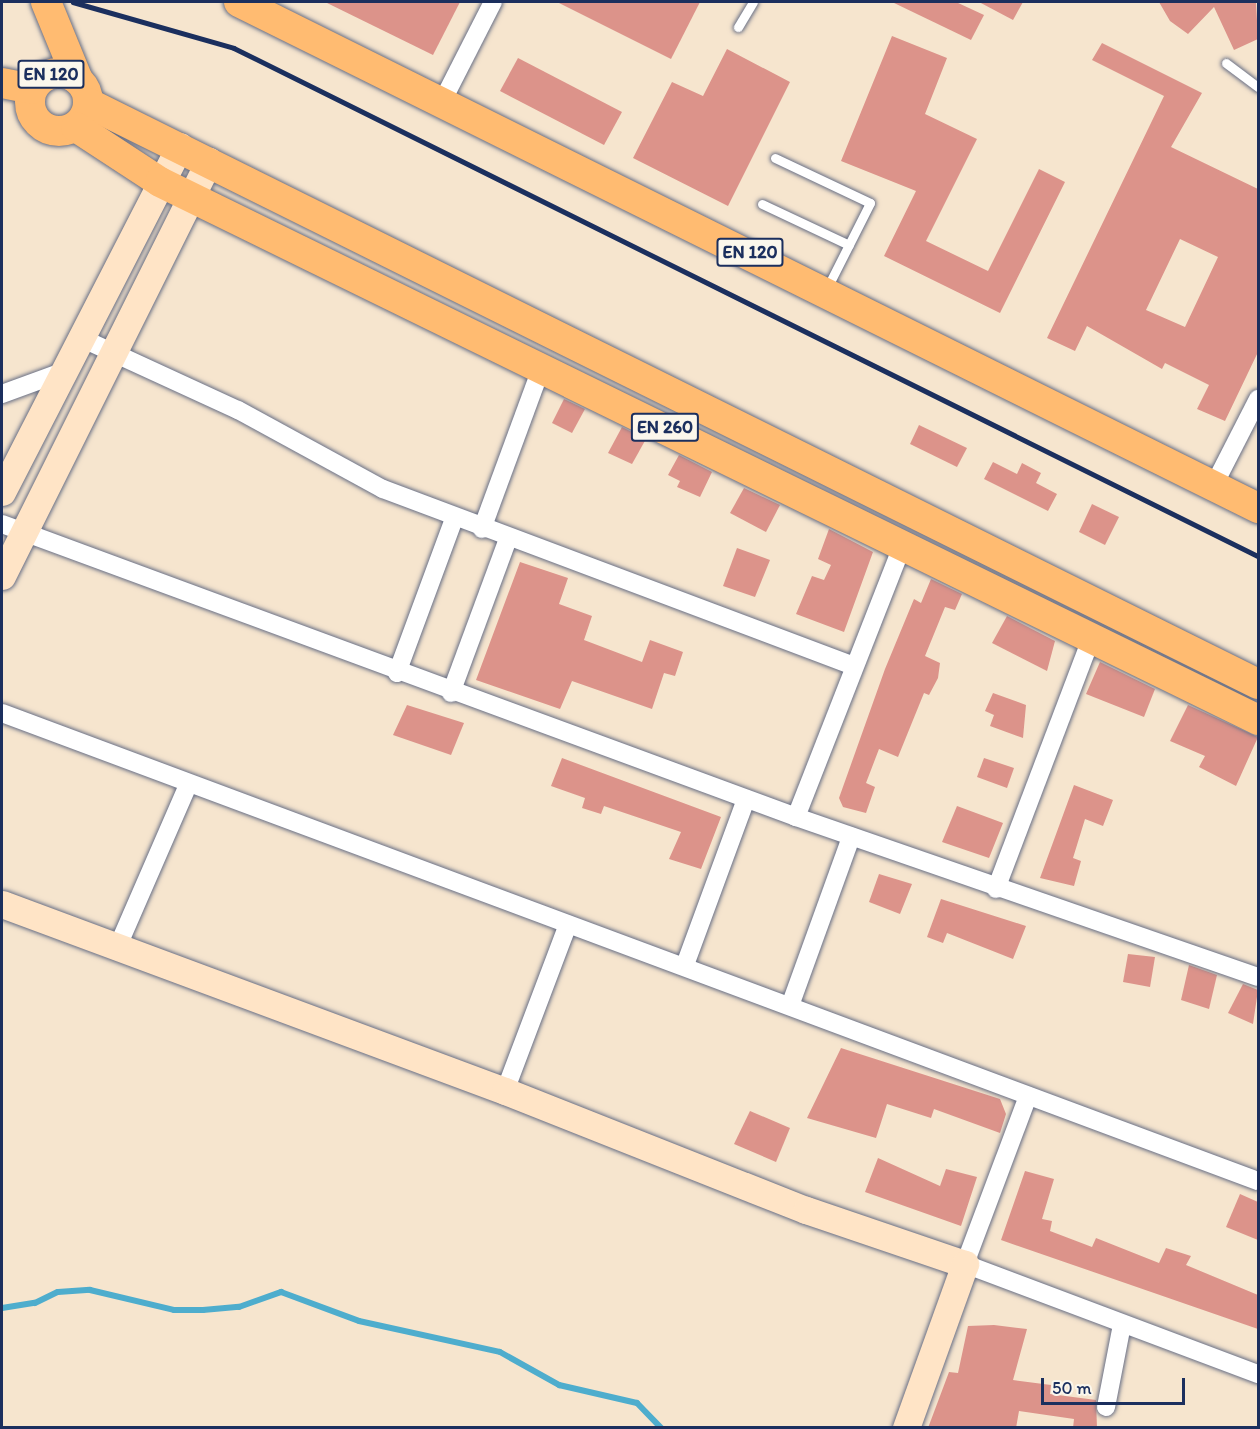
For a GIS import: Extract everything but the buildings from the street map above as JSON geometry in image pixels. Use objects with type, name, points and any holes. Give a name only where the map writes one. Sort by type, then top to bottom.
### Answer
[{"type":"main road","name":"EN 120","points":[[46,2],[81,103]]},
{"type":"main road","name":"EN 120","points":[[239,2],[443,100],[826,290],[1258,508]]},
{"type":"main road","name":"EN 120","points":[[53,73],[81,103],[57,132],[39,124],[30,108],[32,89],[53,73]]},
{"type":"main road","name":"EN 120","points":[[2,83],[32,89]]},
{"type":"main road","name":"EN 260","points":[[81,103],[180,146],[380,249],[728,419],[1258,684]]},
{"type":"main road","name":"EN 260","points":[[81,103],[160,182],[193,195],[541,369],[712,449],[1090,641],[1258,720]]},
{"type":"main road","points":[[364,281],[380,249]]},
{"type":"main road","points":[[712,449],[728,419]]},
{"type":"street","points":[[443,100],[493,2]]},
{"type":"street","points":[[2,492],[79,338],[180,146]]},
{"type":"street","points":[[2,576],[12,529],[112,353],[209,161]]},
{"type":"street","points":[[79,338],[238,410],[374,485],[454,519],[854,666]]},
{"type":"street","points":[[482,530],[541,369]]},
{"type":"street","points":[[2,394],[62,372]]},
{"type":"street","points":[[1214,485],[1258,399]]},
{"type":"street","points":[[397,673],[454,519]]},
{"type":"street","points":[[12,529],[451,693],[851,837],[996,889],[1258,977]]},
{"type":"street","points":[[451,693],[507,539]]},
{"type":"street","points":[[796,817],[902,547]]},
{"type":"street","points":[[996,889],[1090,641]]},
{"type":"street","points":[[2,713],[188,785],[791,1003],[1028,1096],[1258,1181]]},
{"type":"street","points":[[118,946],[188,785]]},
{"type":"street","points":[[685,965],[746,799]]},
{"type":"street","points":[[791,1003],[851,837]]},
{"type":"street","points":[[2,904],[505,1091],[806,1210],[965,1264],[1122,1325],[1258,1374]]},
{"type":"street","points":[[505,1091],[568,924]]},
{"type":"street","points":[[906,1428],[1028,1096]]},
{"type":"street","points":[[1106,1407],[1122,1325]]},
{"type":"lane","points":[[738,27],[753,2]]},
{"type":"lane","points":[[1226,63],[1258,87]]},
{"type":"lane","points":[[775,158],[870,203],[826,290]]},
{"type":"lane","points":[[762,204],[849,245]]},
{"type":"waterway","points":[[2,1308],[35,1303],[58,1292],[90,1290],[174,1310],[203,1310],[239,1307],[281,1292],[359,1321],[500,1352],[559,1385],[637,1403],[661,1428]]},
{"type":"railway","points":[[73,2],[234,48],[1258,556]]}]
